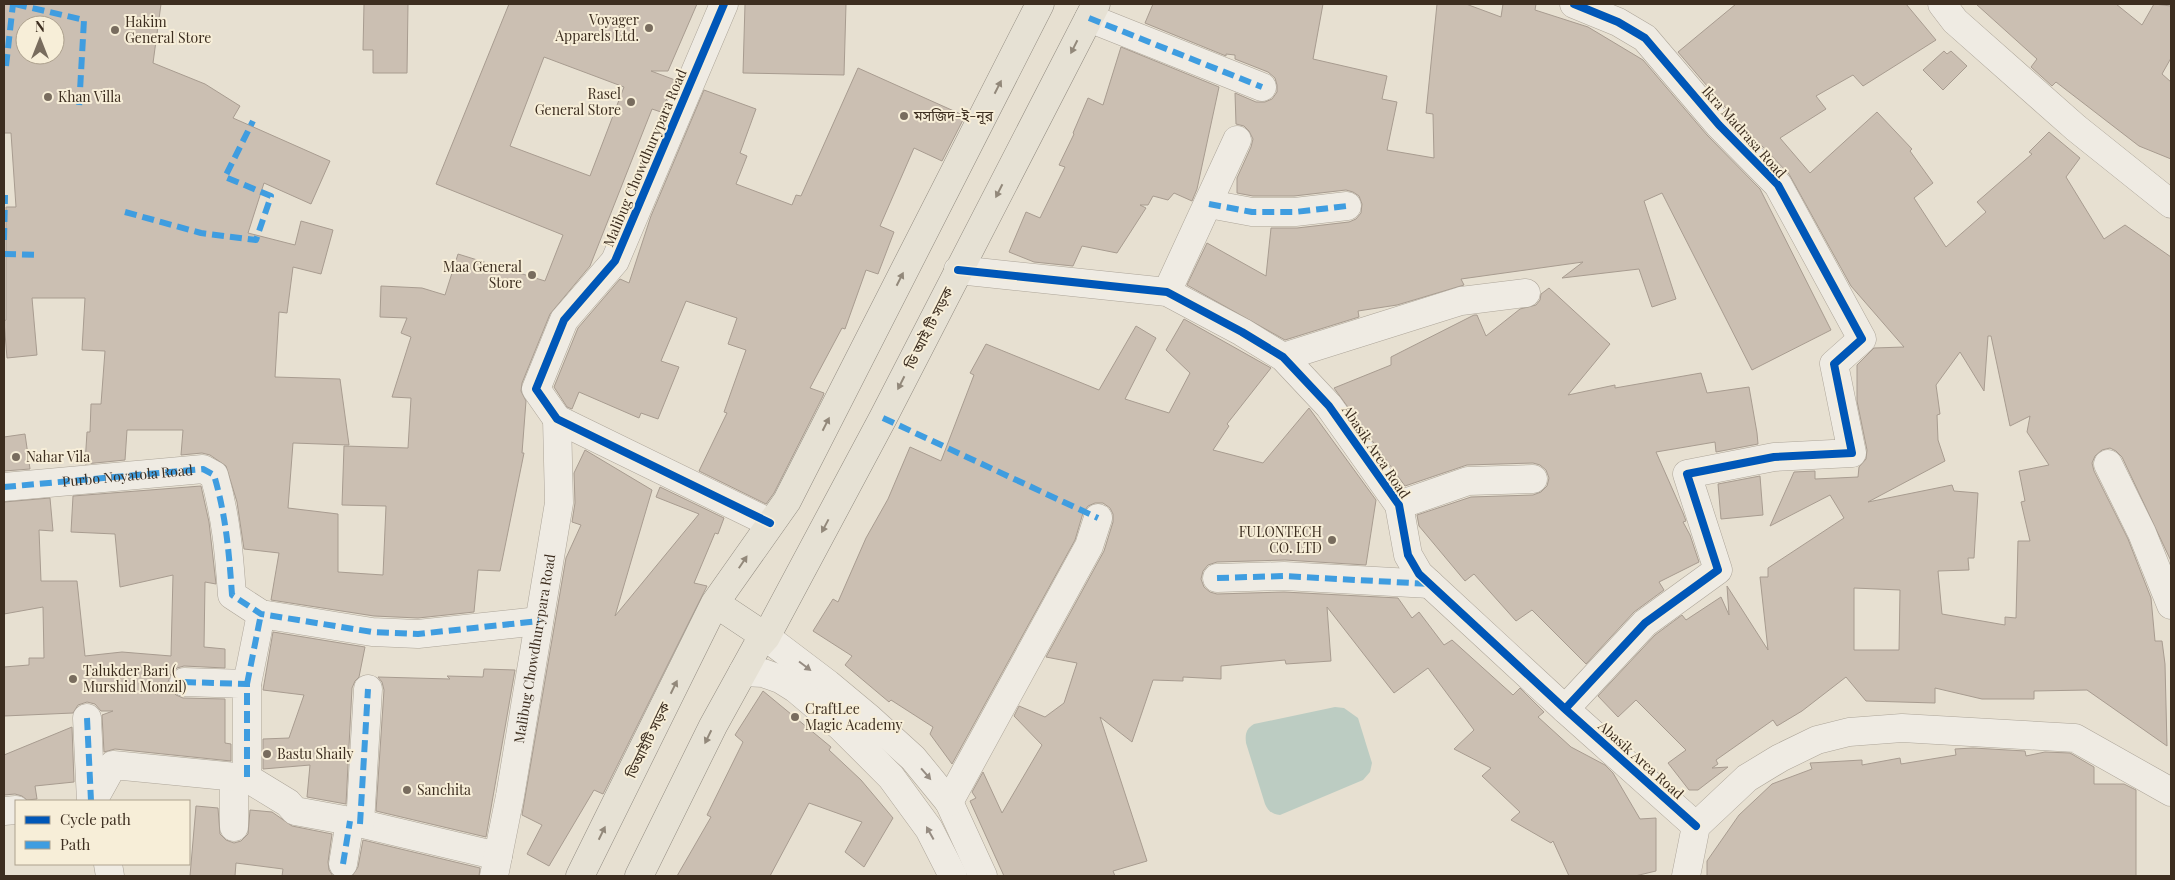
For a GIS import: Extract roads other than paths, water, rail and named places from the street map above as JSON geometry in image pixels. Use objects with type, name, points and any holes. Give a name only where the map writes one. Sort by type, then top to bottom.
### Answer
[{"type":"main road","points":[[639,876],[743,672],[761,643],[715,603],[787,501],[1040,4]]},
{"type":"main road","name":"ডি আই টি সড়ক","points":[[761,643],[883,418],[1092,11]]},
{"type":"main road","name":"ডিআইটি সড়ক","points":[[580,876],[715,603]]},
{"type":"street","name":"Malibug Chowdhurypara Road","points":[[724,4],[615,261],[564,320],[536,389],[557,419],[770,523]]},
{"type":"street","name":"Ikra Madrasa Road","points":[[1564,709],[1645,623],[1718,570],[1687,474],[1774,457],[1852,453],[1834,364],[1862,339],[1778,185],[1719,125],[1645,38],[1618,22],[1574,4]]},
{"type":"street","points":[[1942,4],[1956,20],[2076,128],[2171,204]]},
{"type":"street","points":[[1092,11],[1262,88]]},
{"type":"street","points":[[1167,292],[1237,140]]},
{"type":"street","points":[[1209,204],[1252,212],[1295,212],[1347,206]]},
{"type":"street","name":"Abasik Area Road","points":[[958,270],[1167,292],[1242,332],[1283,357],[1329,406],[1399,505],[1408,555],[1419,574],[1564,709],[1696,826]]},
{"type":"street","points":[[1283,357],[1461,301],[1526,293]]},
{"type":"street","name":"Malibug Chowdhurypara Road","points":[[496,866],[559,503],[557,419]]},
{"type":"street","points":[[2108,464],[2142,533],[2171,605]]},
{"type":"street","name":"Purbo Noyatola Road","points":[[4,488],[203,468],[214,474],[224,508],[229,542],[232,595],[261,614],[372,632],[418,634],[539,621]]},
{"type":"street","points":[[1399,505],[1468,481],[1533,479]]},
{"type":"street","points":[[949,802],[1089,546],[1098,518]]},
{"type":"street","points":[[1217,578],[1284,576],[1430,584]]},
{"type":"street","points":[[234,827],[241,777],[247,684],[261,614]]},
{"type":"street","points":[[761,643],[805,665],[870,718],[913,758],[949,802],[983,876]]},
{"type":"street","points":[[743,672],[763,672],[780,680],[796,689],[841,727],[891,777],[929,829],[953,876]]},
{"type":"street","points":[[184,682],[247,684]]},
{"type":"street","points":[[343,864],[355,822],[368,689]]},
{"type":"street","points":[[87,718],[92,800]]},
{"type":"street","points":[[1686,876],[1696,826],[1747,778],[1780,758],[1817,740],[1848,732],[1893,728],[1982,731],[2075,738],[2171,792]]},
{"type":"street","points":[[93,800],[113,765],[241,777],[288,803],[295,810],[355,822],[496,866]]},
{"type":"place","name":"Voyager Apparels Ltd.","points":[[649,28]]},
{"type":"place","name":"Hakim General Store","points":[[115,30]]},
{"type":"place","name":"Khan Villa","points":[[48,97]]},
{"type":"place","name":"Rasel General Store","points":[[631,102]]},
{"type":"place","name":"মসজিদ-ই-নূর","points":[[904,116]]},
{"type":"place","name":"Maa General Store","points":[[532,275]]},
{"type":"place","name":"Nahar Vila","points":[[16,457]]},
{"type":"place","name":"FULONTECH CO. LTD","points":[[1332,540]]},
{"type":"place","name":"Talukder Bari ( Murshid Monzil)","points":[[73,679]]},
{"type":"place","name":"CraftLee Magic Academy","points":[[795,717]]},
{"type":"place","name":"Bastu Shaily","points":[[267,754]]},
{"type":"place","name":"Sanchita","points":[[407,790]]}]
